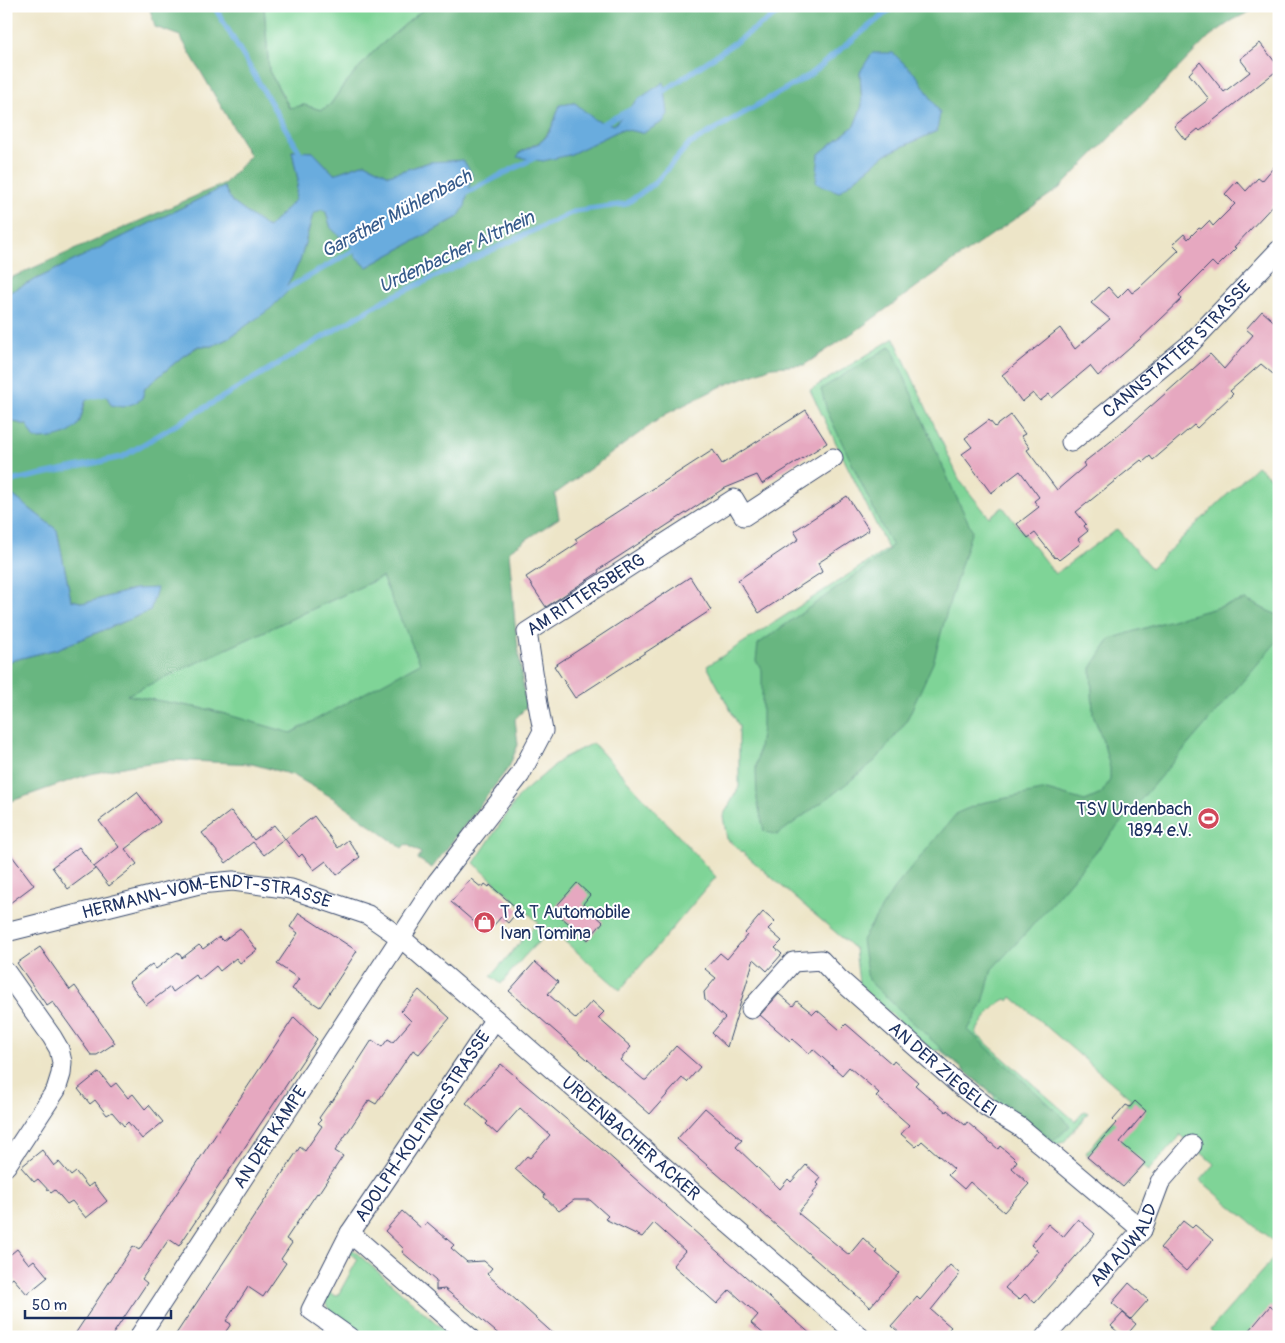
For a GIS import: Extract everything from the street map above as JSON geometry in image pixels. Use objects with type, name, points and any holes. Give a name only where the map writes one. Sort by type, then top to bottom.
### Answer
[{"type":"street","name":"CANNSTATTER STRASSE","points":[[1071,442],[1190,344],[1275,262]]},
{"type":"street","name":"AM RITTERSBERG","points":[[401,938],[437,882],[520,775],[543,731],[527,632],[734,499],[744,516],[834,458]]},
{"type":"street","name":"HERMANN-VOM-ENDT-STRASSE","points":[[6,932],[199,884],[233,881],[291,889],[368,915],[401,938]]},
{"type":"street","name":"URDENBACHER ACKER","points":[[401,938],[860,1337]]},
{"type":"street","name":"AN DER KÄMPE","points":[[139,1337],[401,938]]},
{"type":"street","name":"AN DER ZIEGELEI","points":[[751,1009],[793,962],[821,960],[838,978],[958,1084],[987,1107],[1020,1127],[1142,1230]]},
{"type":"street","points":[[6,972],[52,1037],[62,1062],[62,1074],[56,1090],[6,1166]]},
{"type":"street","name":"ADOLPH-KOLPING-STRASSE","points":[[349,1337],[311,1310],[350,1234],[496,1019]]},
{"type":"street","name":"AM AUWALD","points":[[1045,1337],[1142,1230],[1160,1182],[1192,1145]]},
{"type":"street","name":"ADOLPH-KOLPING-STRASSE","points":[[350,1234],[469,1337]]},
{"type":"green space","points":[[149,6],[264,6],[269,71],[289,108],[304,105],[321,110],[330,105],[343,86],[374,51],[427,6],[1261,6],[1233,20],[1210,36],[1061,187],[860,328],[804,365],[772,367],[722,386],[666,414],[555,494],[559,518],[509,551],[515,624],[526,708],[515,719],[518,745],[509,767],[432,868],[418,859],[421,853],[406,844],[402,848],[333,798],[293,775],[252,764],[171,760],[128,766],[86,775],[6,803],[6,662],[57,649],[150,611],[135,589],[85,603],[71,600],[57,530],[6,490],[6,420],[27,425],[80,421],[86,400],[100,393],[107,397],[142,398],[145,388],[183,356],[199,346],[212,346],[227,339],[243,328],[286,287],[300,261],[313,214],[322,208],[326,212],[331,228],[353,249],[356,257],[367,267],[458,217],[430,162],[389,175],[365,163],[334,174],[313,152],[292,151],[298,180],[295,200],[268,228],[232,202],[224,187],[6,294],[6,280],[225,183],[250,156],[180,36],[155,27]],"holes":[[[860,72],[937,131],[886,154],[839,192],[819,154],[854,126],[862,106]],[[637,100],[663,122],[643,132],[622,129],[569,155],[519,153],[543,140],[553,125],[560,105],[575,103],[595,121],[614,125]],[[382,577],[420,663],[291,733],[211,710],[127,695]]]},
{"type":"green space","points":[[264,6],[427,6],[374,51],[343,86],[330,105],[321,110],[304,105],[290,108],[269,71]]},
{"type":"green space","points":[[894,338],[960,481],[989,517],[1003,507],[1055,574],[1117,529],[1151,568],[1257,466],[1279,485],[1279,1246],[1200,1180],[1214,1164],[1181,1135],[1148,1171],[1142,1166],[1123,1187],[1087,1157],[1086,1153],[1131,1099],[1012,997],[1009,1001],[1007,999],[1003,1000],[994,1008],[980,1025],[976,1034],[1075,1121],[1083,1112],[1088,1113],[1064,1142],[1057,1144],[1051,1142],[995,1104],[994,1096],[940,1050],[933,1051],[867,993],[859,983],[855,949],[727,839],[723,816],[739,787],[739,726],[707,666],[888,549],[810,390]]},
{"type":"green space","points":[[891,346],[972,530],[933,663],[906,722],[876,760],[777,835],[764,831],[757,800],[756,768],[762,727],[762,670],[756,661],[758,644],[885,554],[892,545],[827,411],[821,389]]},
{"type":"green space","points":[[382,577],[421,663],[291,734],[211,710],[126,695]]},
{"type":"green space","points":[[1245,600],[1279,615],[1279,639],[1025,934],[992,969],[983,1003],[968,1030],[1063,1117],[1070,1126],[1054,1141],[968,1074],[868,980],[862,940],[893,890],[957,813],[981,803],[1047,790],[1085,801],[1101,794],[1110,780],[1110,768],[1093,714],[1091,668],[1110,639]]},
{"type":"green space","points":[[593,743],[716,877],[620,990],[561,938],[551,935],[544,937],[538,942],[501,984],[491,976],[538,922],[474,863],[520,795],[563,758]]},
{"type":"green space","points":[[351,1248],[452,1337],[361,1337],[335,1318],[330,1313],[324,1299],[327,1291],[336,1296],[338,1295],[358,1259],[349,1253]]},
{"type":"green space","points":[[1279,1252],[1279,1337],[1217,1337],[1210,1330]]},
{"type":"water","points":[[872,53],[893,53],[918,77],[940,113],[937,131],[886,154],[839,192],[816,183],[819,154],[854,126],[862,106],[860,72]]},
{"type":"water","points":[[664,82],[668,114],[663,122],[643,133],[622,129],[569,155],[543,161],[517,157],[546,137],[560,105],[575,103],[595,120],[614,125],[637,100]]},
{"type":"water","points":[[292,151],[313,152],[334,174],[365,163],[389,175],[430,162],[463,160],[472,174],[465,206],[458,217],[367,267],[356,257],[353,249],[331,228],[326,212],[322,209],[313,214],[300,261],[286,287],[287,292],[270,309],[227,339],[212,346],[198,346],[183,356],[145,388],[142,398],[135,403],[123,407],[111,405],[107,397],[100,394],[86,400],[79,423],[75,428],[66,434],[47,438],[35,439],[27,425],[6,420],[6,294],[224,187],[232,202],[268,228],[295,200],[298,180]]},
{"type":"water","points":[[6,490],[57,530],[71,600],[85,603],[135,589],[157,588],[150,611],[57,649],[6,662]]},
{"type":"building","points":[[1260,43],[1279,69],[1200,131],[1198,129],[1185,140],[1174,126],[1209,99],[1189,74],[1200,62],[1224,92],[1250,72],[1240,59]]},
{"type":"building","points":[[1279,161],[1279,199],[1217,267],[1212,262],[1179,295],[1182,299],[1098,376],[1090,366],[1052,398],[1049,394],[1040,401],[1033,393],[1022,402],[1002,375],[1060,328],[1075,349],[1110,319],[1091,303],[1108,287],[1118,298],[1128,288],[1132,293],[1139,288],[1179,250],[1173,244],[1184,234],[1188,239],[1209,221],[1213,226],[1235,204],[1225,194],[1237,181],[1246,191],[1258,178],[1262,181]]},
{"type":"building","points":[[1262,311],[1279,326],[1279,379],[1261,364],[1230,391],[1233,394],[1197,428],[1194,425],[1153,460],[1150,456],[1143,462],[1141,460],[1076,512],[1086,524],[1084,526],[1088,531],[1078,539],[1081,543],[1059,560],[1055,558],[1035,533],[1028,538],[1017,524],[1039,507],[1034,501],[1039,497],[1020,471],[991,493],[962,454],[972,447],[965,438],[989,420],[995,427],[1011,415],[1025,434],[1021,436],[1030,448],[1027,450],[1057,490],[1085,466],[1083,463],[1115,438],[1210,354],[1224,369],[1253,335],[1246,329]]},
{"type":"building","points":[[806,410],[827,443],[762,484],[757,475],[723,489],[598,570],[599,572],[546,607],[526,577],[578,543],[575,539],[713,450],[722,464]]},
{"type":"building","points":[[847,496],[869,530],[818,563],[822,572],[759,613],[738,580],[799,539],[794,531]]},
{"type":"building","points":[[690,577],[711,610],[575,698],[554,666]]},
{"type":"building","points":[[137,792],[160,822],[125,849],[137,864],[109,886],[94,867],[119,847],[99,821]]},
{"type":"building","points":[[231,811],[254,840],[274,825],[285,839],[264,855],[253,842],[226,863],[202,833]]},
{"type":"building","points":[[314,816],[338,848],[348,840],[360,857],[337,875],[326,861],[314,870],[302,854],[299,857],[285,839]]},
{"type":"building","points":[[79,847],[95,869],[68,889],[52,867]]},
{"type":"building","points":[[6,848],[34,885],[6,906]]},
{"type":"building","points":[[471,879],[482,888],[485,884],[489,887],[490,885],[519,910],[508,923],[501,917],[487,933],[451,902]]},
{"type":"building","points":[[577,883],[590,895],[583,904],[603,922],[588,940],[553,910]]},
{"type":"building","points":[[763,912],[775,922],[768,929],[782,941],[775,948],[782,954],[767,971],[754,959],[727,1047],[712,1033],[725,1018],[705,1000],[704,992],[716,978],[705,969],[720,953],[727,959],[747,935],[745,933]]},
{"type":"building","points":[[299,913],[357,951],[320,1007],[292,989],[299,979],[277,964],[298,933],[290,927]]},
{"type":"building","points":[[240,928],[257,950],[240,963],[236,958],[220,971],[216,966],[199,980],[196,975],[173,992],[170,987],[146,1005],[129,982],[152,964],[156,969],[178,952],[182,958],[199,945],[203,949],[219,937],[223,941]]},
{"type":"building","points":[[40,947],[70,990],[75,986],[115,1043],[97,1055],[91,1055],[53,1002],[47,1006],[17,963]]},
{"type":"building","points":[[535,962],[558,982],[548,994],[576,1019],[592,1001],[604,1012],[598,1018],[631,1047],[620,1060],[644,1080],[676,1046],[700,1067],[687,1082],[682,1078],[650,1114],[509,991]]},
{"type":"building","points":[[419,990],[450,1018],[419,1054],[413,1050],[376,1104],[369,1100],[335,1151],[343,1156],[286,1239],[292,1243],[281,1259],[286,1263],[263,1297],[248,1287],[226,1321],[231,1324],[222,1337],[174,1337],[300,1147],[305,1151],[322,1126],[318,1123],[321,1120],[319,1118],[332,1102],[372,1040],[382,1047],[388,1039],[393,1042],[411,1021],[401,1011]]},
{"type":"building","points":[[779,994],[793,1006],[797,1001],[813,1014],[817,1010],[840,1030],[846,1024],[892,1064],[894,1061],[918,1082],[915,1085],[946,1112],[947,1110],[965,1125],[967,1122],[998,1149],[1000,1146],[1013,1157],[1017,1161],[1012,1168],[1029,1184],[1004,1212],[970,1182],[964,1189],[948,1175],[954,1169],[922,1141],[916,1147],[901,1134],[909,1125],[876,1096],[879,1093],[849,1067],[842,1075],[813,1049],[809,1054],[792,1039],[790,1041],[760,1015]]},
{"type":"building","points":[[294,1017],[317,1039],[179,1246],[169,1239],[142,1279],[147,1283],[111,1337],[73,1337],[133,1246],[139,1250]]},
{"type":"building","points":[[501,1064],[605,1152],[814,1337],[767,1337],[751,1323],[758,1315],[730,1290],[717,1304],[673,1265],[685,1251],[654,1223],[642,1237],[605,1219],[608,1216],[590,1200],[574,1200],[559,1211],[544,1197],[545,1195],[515,1169],[527,1156],[530,1158],[550,1135],[520,1108],[497,1134],[486,1124],[488,1122],[466,1103]]},
{"type":"building","points":[[99,1072],[111,1087],[116,1083],[128,1098],[133,1094],[145,1109],[149,1105],[163,1122],[142,1139],[128,1122],[124,1126],[112,1112],[107,1115],[95,1100],[90,1104],[78,1089]]},
{"type":"building","points":[[1135,1101],[1146,1111],[1120,1142],[1145,1163],[1123,1187],[1087,1157],[1116,1123],[1113,1120],[1126,1105],[1130,1107]]},
{"type":"building","points":[[705,1108],[742,1140],[736,1147],[780,1189],[788,1179],[791,1182],[806,1165],[821,1178],[817,1183],[819,1185],[813,1192],[814,1194],[798,1213],[849,1255],[863,1238],[877,1251],[876,1253],[899,1273],[870,1307],[677,1139]]},
{"type":"building","points":[[42,1150],[54,1166],[59,1162],[71,1176],[76,1172],[88,1187],[93,1183],[107,1201],[86,1218],[72,1201],[67,1204],[55,1190],[51,1193],[38,1179],[34,1182],[21,1167]]},
{"type":"building","points":[[402,1211],[422,1229],[427,1222],[454,1245],[451,1248],[467,1262],[484,1261],[492,1268],[487,1274],[557,1337],[502,1337],[445,1289],[436,1290],[436,1281],[402,1252],[404,1249],[385,1231]]},
{"type":"building","points":[[1078,1219],[1095,1234],[1035,1303],[1025,1294],[1019,1300],[1005,1288],[1038,1251],[1031,1245],[1048,1224],[1063,1237]]},
{"type":"building","points":[[1183,1221],[1192,1228],[1195,1225],[1213,1240],[1186,1271],[1160,1248]]},
{"type":"building","points":[[17,1249],[29,1264],[34,1260],[48,1277],[27,1294],[13,1278],[6,1283],[6,1258]]},
{"type":"building","points":[[950,1265],[960,1274],[931,1310],[951,1327],[942,1337],[904,1337],[892,1326],[917,1297],[920,1300]]},
{"type":"building","points":[[1129,1283],[1148,1300],[1131,1319],[1112,1303]]},
{"type":"building","points":[[1270,1306],[1279,1314],[1279,1337],[1244,1337]]},
{"type":"building","points":[[1123,1313],[1136,1324],[1125,1337],[1111,1326]]},
{"type":"waterway","points":[[214,6],[303,158]]},
{"type":"waterway","name":"Garather Mühlenbach","points":[[660,94],[788,6]]},
{"type":"waterway","name":"Urdenbacher Altrhein","points":[[6,482],[122,457],[385,300],[575,211],[626,204],[656,182],[688,145],[808,76],[894,6]]},
{"type":"waterway","name":"Garather Mühlenbach","points":[[598,126],[634,108]]},
{"type":"waterway","name":"Garather Mühlenbach","points":[[462,195],[538,156]]},
{"type":"waterway","name":"Garather Mühlenbach","points":[[281,292],[360,247]]},
{"type":"waterway","name":"Garather Mühlenbach","points":[[89,397],[109,393]]},
{"type":"place","name":"TSV Urdenbach 1894 e.V.","points":[[1208,819]]},
{"type":"place","name":"T & T Automobile Ivan Tomina","points":[[484,922]]}]
